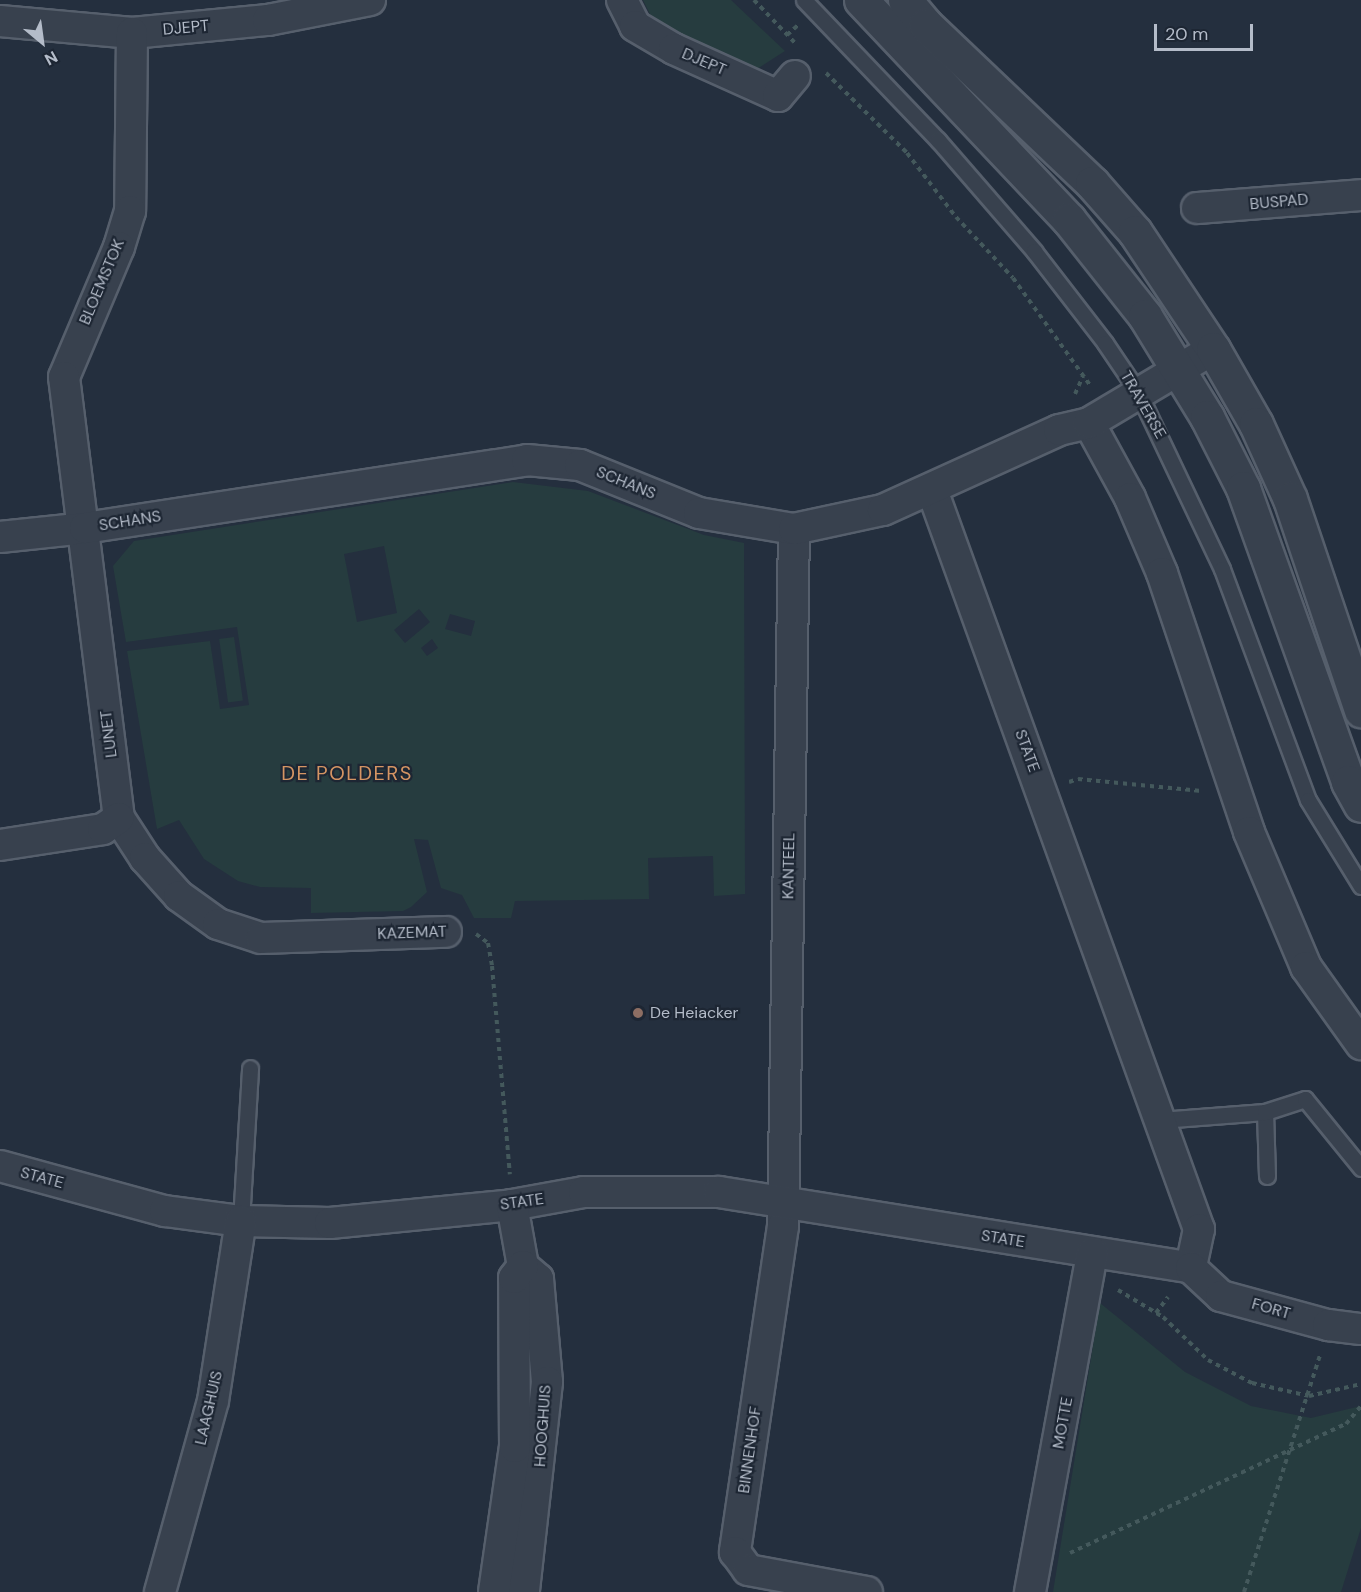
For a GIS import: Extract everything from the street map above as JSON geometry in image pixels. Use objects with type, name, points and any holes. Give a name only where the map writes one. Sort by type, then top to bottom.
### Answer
[{"type":"street","name":"DJEPT","points":[[0,21],[132,33],[268,20],[370,0]]},
{"type":"street","name":"DJEPT","points":[[622,0],[635,26],[674,49],[778,96],[795,76]]},
{"type":"street","points":[[861,0],[1069,220],[1146,316],[1178,369],[1243,488],[1348,782],[1361,805]]},
{"type":"street","points":[[904,0],[926,26],[1092,183],[1135,232],[1213,349],[1256,424],[1290,499],[1361,710]]},
{"type":"street","name":"BLOEMSTOK","points":[[85,528],[64,377],[119,247],[130,211],[132,33]]},
{"type":"street","name":"BUSPAD","points":[[1197,208],[1361,195]]},
{"type":"street","name":"SCHANS","points":[[0,537],[85,528],[527,460],[580,465],[699,513],[794,529],[883,510],[932,490],[1059,430],[1089,423],[1213,349]]},
{"type":"street","points":[[1089,423],[1130,498],[1162,573],[1249,832],[1306,967],[1361,1044]]},
{"type":"street","name":"STATE","points":[[0,1166],[165,1211],[241,1221],[330,1223],[512,1204],[584,1192],[650,1189],[719,1191],[1191,1268],[1199,1228],[932,490]]},
{"type":"street","name":"LUNET","points":[[85,528],[119,818]]},
{"type":"street","name":"KANTEEL","points":[[783,1203],[794,529]]},
{"type":"street","points":[[0,845],[103,829],[119,818]]},
{"type":"street","name":"KAZEMAT","points":[[119,818],[145,858],[179,896],[218,924],[261,938],[446,932]]},
{"type":"street","name":"BINNENHOF","points":[[783,1203],[735,1552],[748,1570],[872,1591]]},
{"type":"street","name":"HOOGHUIS","points":[[512,1204],[523,1266],[538,1279],[547,1382],[524,1592]]},
{"type":"street","name":"LAAGHUIS","points":[[160,1592],[213,1401],[241,1221]]},
{"type":"street","name":"MOTTE","points":[[1034,1580],[1088,1286],[1092,1253]]},
{"type":"street","name":"HOOGHUIS","points":[[494,1592],[515,1447],[514,1278],[523,1266]]},
{"type":"street","name":"FORT","points":[[1191,1268],[1221,1296],[1328,1325],[1361,1329]]},
{"type":"lane","name":"TRAVERSE","points":[[804,0],[938,140],[1034,251],[1105,343],[1138,392],[1222,569],[1308,800],[1361,886]]},
{"type":"lane","points":[[241,1221],[250,1068]]},
{"type":"lane","points":[[1160,1120],[1265,1112],[1305,1099],[1361,1168]]},
{"type":"lane","points":[[1265,1112],[1267,1176]]},
{"type":"path","points":[[754,0],[787,35]]},
{"type":"path","points":[[1041,790],[1078,779],[1238,794]]},
{"type":"path","name":"KAZEMAT","points":[[446,932],[473,932],[488,942],[512,1204]]},
{"type":"path","points":[[1088,1286],[1117,1290],[1163,1317],[1208,1360],[1252,1383],[1309,1396],[1361,1384]]},
{"type":"path","points":[[1244,1592],[1309,1396],[1328,1325]]},
{"type":"path","points":[[1034,1580],[1292,1447],[1346,1424],[1361,1406]]},
{"type":"green space","points":[[643,0],[731,0],[785,51],[754,71],[652,18]]},
{"type":"green space","points":[[513,482],[588,491],[704,535],[744,543],[745,894],[714,896],[713,856],[648,858],[649,899],[515,901],[511,918],[474,918],[462,895],[441,888],[428,840],[414,839],[427,892],[411,907],[403,911],[311,913],[311,888],[260,887],[238,881],[204,859],[179,820],[157,829],[127,651],[210,641],[220,709],[249,705],[237,627],[126,642],[113,566],[134,541]],"holes":[[[384,546],[397,613],[357,622],[344,554]],[[419,609],[430,622],[405,643],[394,630]],[[450,614],[475,621],[471,636],[445,629]],[[432,639],[438,648],[427,656],[421,648]]]},
{"type":"green space","points":[[234,637],[243,700],[228,702],[219,639]]},
{"type":"green space","points":[[1100,1303],[1185,1372],[1251,1406],[1311,1418],[1361,1406],[1361,1528],[1341,1592],[1053,1592]]},
{"type":"place","name":"De Heiacker","points":[[638,1013]]},
{"type":"district","name":"DE POLDERS","points":[[347,773]]}]
